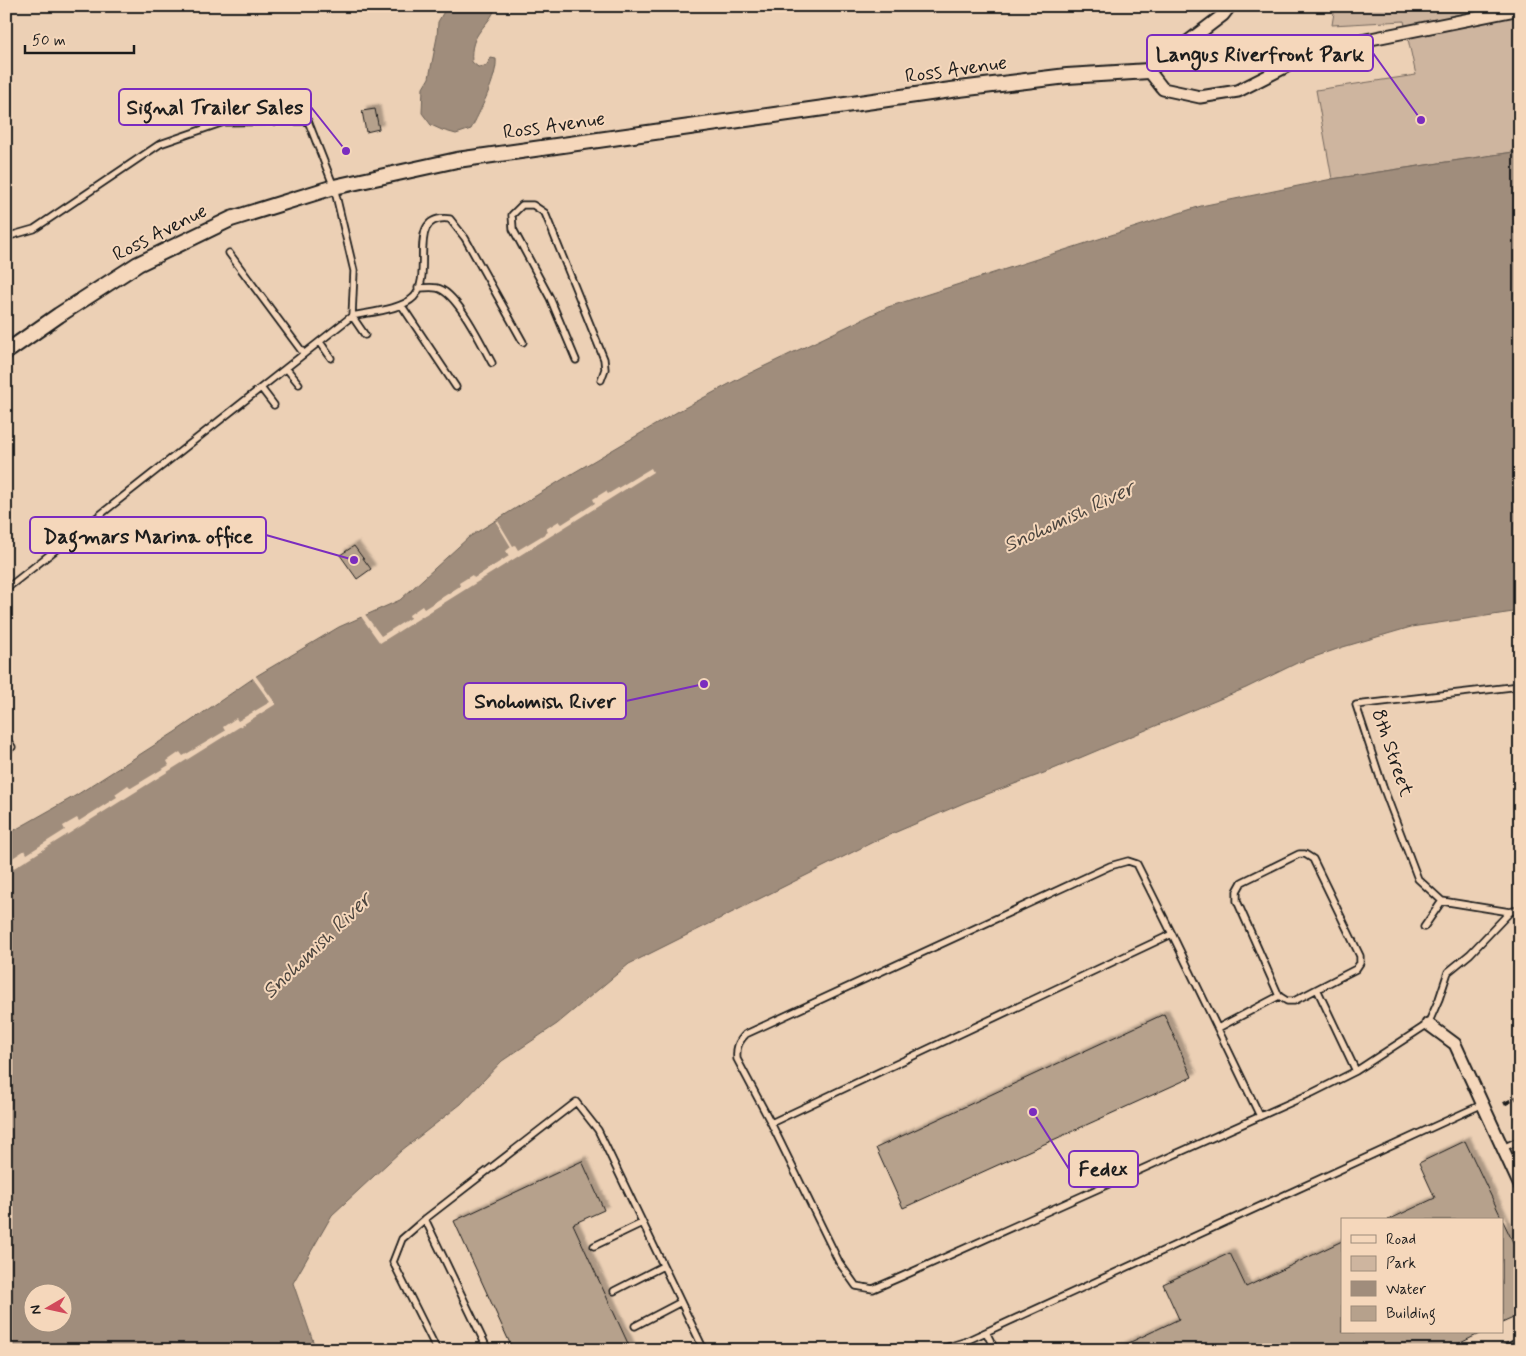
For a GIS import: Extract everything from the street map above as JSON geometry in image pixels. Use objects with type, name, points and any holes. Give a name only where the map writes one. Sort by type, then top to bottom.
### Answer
[{"type":"street","points":[[1230,6],[1223,15],[1149,71],[1163,89],[1200,97],[1238,91],[1285,68],[1304,56],[1331,47],[1520,9]]},
{"type":"street","name":"Ross Avenue","points":[[6,352],[138,264],[232,219],[334,187],[457,160],[921,94],[1067,76],[1149,71]]},
{"type":"street","points":[[1428,1024],[1455,1044],[1520,1186]]},
{"type":"lane","points":[[6,237],[34,230],[160,144],[224,122],[308,121],[334,187],[354,271],[352,316],[365,335]]},
{"type":"lane","points":[[576,360],[550,298],[513,229],[512,215],[522,205],[533,205],[545,213],[604,359],[605,369],[601,380]]},
{"type":"lane","points":[[6,589],[352,316],[402,306],[415,296],[422,277],[424,257],[422,243],[429,223],[440,218],[450,219],[465,238],[523,342]]},
{"type":"lane","points":[[229,253],[304,354]]},
{"type":"lane","points":[[418,288],[439,288],[450,295],[462,310],[492,362]]},
{"type":"lane","points":[[402,306],[456,387]]},
{"type":"lane","points":[[320,342],[331,358]]},
{"type":"lane","points":[[286,368],[299,384]]},
{"type":"lane","points":[[261,388],[274,405]]},
{"type":"lane","name":"8th Street","points":[[1442,900],[1418,879],[1383,787],[1356,706],[1520,686]]},
{"type":"lane","points":[[6,739],[12,747]]},
{"type":"lane","points":[[1299,854],[1306,854],[1313,859],[1360,956],[1360,962],[1356,969],[1317,990],[1294,1000],[1287,1001],[1280,996],[1237,901],[1237,891],[1242,882],[1299,854]]},
{"type":"lane","points":[[1260,1116],[1137,864],[1128,861],[1110,866],[746,1034],[739,1041],[736,1050],[737,1059],[771,1123],[839,1262],[856,1286],[873,1289],[1260,1116],[1356,1071],[1428,1024],[1448,972],[1470,954],[1510,912]]},
{"type":"lane","points":[[1424,926],[1442,900],[1510,912],[1520,909]]},
{"type":"lane","points":[[771,1123],[1172,934]]},
{"type":"lane","points":[[1317,990],[1356,1071]]},
{"type":"lane","points":[[1218,1028],[1280,996]]},
{"type":"lane","points":[[437,1350],[393,1262],[402,1239],[576,1102],[598,1130],[703,1348],[694,1350]]},
{"type":"lane","points":[[938,1350],[964,1342],[1483,1104]]},
{"type":"lane","points":[[1503,1148],[1520,1140]]},
{"type":"lane","points":[[425,1219],[488,1350]]},
{"type":"lane","points":[[594,1246],[642,1223]]},
{"type":"lane","points":[[614,1291],[664,1266]]},
{"type":"lane","points":[[635,1326],[681,1302]]},
{"type":"lane","points":[[986,1332],[995,1350]]},
{"type":"lane","points":[[1502,1350],[1520,1341]]},
{"type":"green space","points":[[1335,6],[1520,6],[1520,151],[1332,179],[1316,90],[1416,75],[1404,21],[1332,25]]},
{"type":"water","points":[[447,6],[496,6],[477,36],[472,52],[472,62],[478,67],[486,66],[491,58],[496,59],[494,75],[471,129],[456,134],[431,125],[422,113],[423,88],[429,78],[438,22]]},
{"type":"water","points":[[1520,151],[1520,611],[1411,627],[1297,663],[1246,688],[873,842],[629,964],[557,1024],[502,1061],[461,1104],[402,1150],[332,1215],[293,1283],[316,1350],[6,1350],[6,835],[75,796],[175,732],[258,675],[339,627],[400,600],[469,537],[677,412],[744,376],[888,307],[1201,206],[1332,179]]},
{"type":"pier","points":[[651,468],[653,472],[380,643],[360,615],[364,613],[381,636],[410,618],[409,615],[422,606],[424,609],[460,586],[459,583],[472,575],[474,578],[509,556],[506,551],[511,547],[496,522],[498,521],[513,546],[515,545],[518,550],[548,532],[546,529],[559,521],[562,524],[595,503],[593,499],[606,491],[608,494]]},
{"type":"pier","points":[[255,675],[276,704],[6,873],[6,867],[13,862],[11,859],[25,850],[27,854],[65,830],[63,826],[77,818],[79,821],[117,797],[115,794],[128,785],[131,788],[169,765],[167,761],[180,752],[183,756],[225,731],[223,727],[236,718],[238,721],[270,702],[252,677]]},
{"type":"building","points":[[375,109],[379,129],[366,132],[362,111]]},
{"type":"building","points":[[354,546],[371,569],[357,579],[340,555]]},
{"type":"building","points":[[1164,1014],[1192,1077],[903,1208],[876,1148]]},
{"type":"building","points":[[1465,1141],[1502,1218],[1392,1218],[1435,1198],[1419,1163]]},
{"type":"building","points":[[582,1161],[604,1210],[573,1224],[631,1350],[513,1350],[454,1221]]},
{"type":"building","points":[[1504,1223],[1520,1257],[1520,1315],[1504,1322]]},
{"type":"building","points":[[1341,1241],[1341,1334],[1479,1334],[1446,1350],[1114,1350],[1179,1319],[1163,1284],[1230,1253],[1246,1287]]},
{"type":"railway","points":[[1504,1104],[1520,1096]]},
{"type":"place","name":"Langus Riverfront Park","points":[[1421,120]]},
{"type":"place","name":"Signal Trailer Sales","points":[[346,151]]},
{"type":"place","name":"Dagmars Marina office","points":[[354,560]]},
{"type":"place","name":"Snohomish River","points":[[704,684]]},
{"type":"place","name":"Fedex","points":[[1033,1112]]}]
